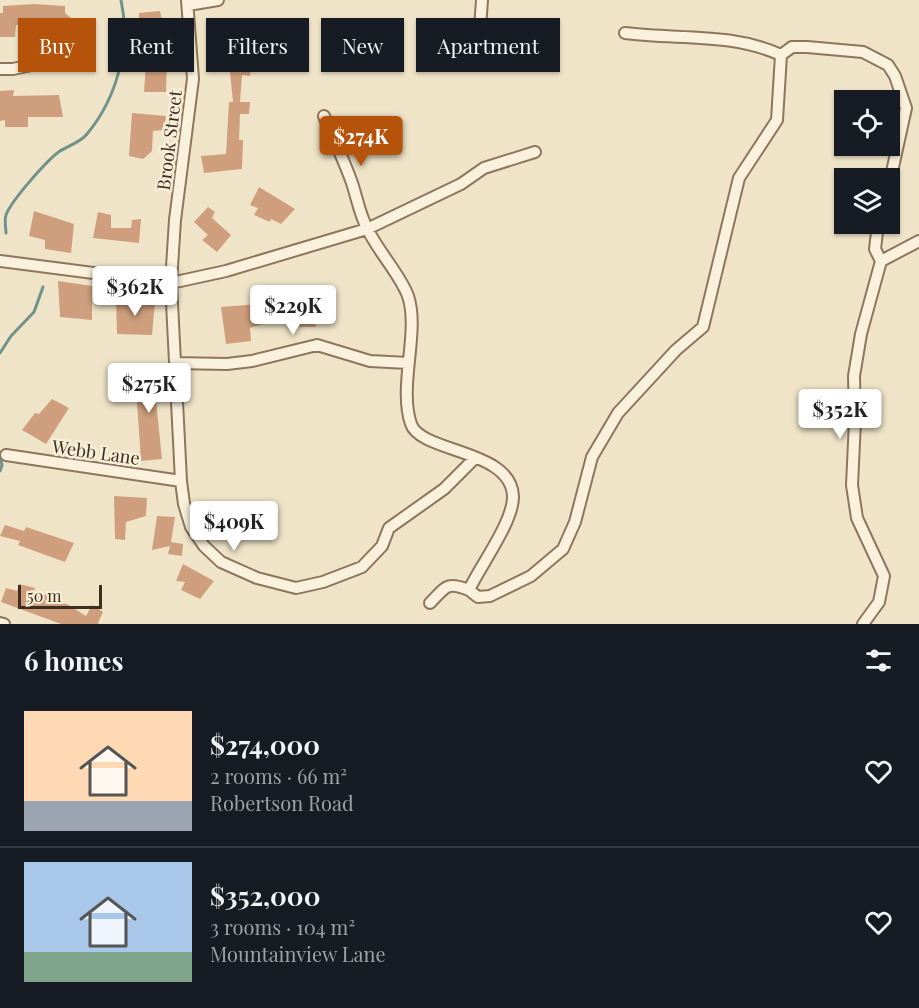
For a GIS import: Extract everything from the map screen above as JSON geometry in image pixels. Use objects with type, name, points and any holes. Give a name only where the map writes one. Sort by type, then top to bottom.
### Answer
[{"type":"street","points":[[187,2],[218,0]]},
{"type":"street","points":[[481,18],[482,0]]},
{"type":"street","name":"Brook Street","points":[[187,2],[193,79],[171,283],[182,481],[184,504],[191,527],[204,546],[221,562],[257,578],[296,588],[323,582],[362,567],[382,546],[389,528],[444,489],[475,458]]},
{"type":"street","points":[[625,33],[646,36],[696,36],[742,41],[781,55]]},
{"type":"street","points":[[781,55],[792,47],[863,52],[888,65],[895,76],[906,108],[893,168]]},
{"type":"street","points":[[430,603],[447,586],[454,584],[469,590],[478,597],[490,596],[531,576],[562,549],[575,522],[592,457],[618,413],[676,350],[703,327],[739,178],[777,120],[781,55]]},
{"type":"street","points":[[0,69],[18,68]]},
{"type":"street","points":[[324,116],[351,181],[367,229],[408,297],[411,322],[408,363],[411,425],[421,435],[506,474],[513,496],[506,525],[469,590]]},
{"type":"street","points":[[0,261],[171,283],[226,271],[367,229],[433,199],[484,168],[535,152]]},
{"type":"street","points":[[863,624],[879,602],[884,576],[857,518],[853,496],[854,376],[861,334],[881,261],[874,249],[876,234]]},
{"type":"street","points":[[881,261],[919,241]]},
{"type":"street","points":[[175,363],[227,364],[252,361],[317,345],[370,361],[408,363]]},
{"type":"street","name":"Webb Lane","points":[[6,455],[182,481]]},
{"type":"building","points":[[34,4],[65,6],[65,13],[71,18],[18,18],[15,37],[0,37],[0,13],[3,13],[3,6]]},
{"type":"building","points":[[160,11],[161,18],[139,18],[139,13]]},
{"type":"building","points":[[145,72],[167,72],[166,92],[144,92]]},
{"type":"building","points":[[230,72],[250,72],[250,76],[242,75],[240,102],[250,102],[249,114],[240,114],[239,140],[243,140],[242,169],[204,173],[201,156],[226,154],[229,102],[233,102]]},
{"type":"building","points":[[14,90],[13,96],[59,95],[63,117],[28,117],[28,127],[5,127],[5,120],[0,121],[0,91]]},
{"type":"building","points":[[132,113],[166,116],[164,130],[153,131],[152,151],[143,159],[129,156]]},
{"type":"building","points":[[259,187],[295,209],[281,224],[254,215],[258,208],[250,205]]},
{"type":"building","points":[[208,207],[215,212],[212,218],[231,235],[217,252],[202,240],[208,235],[194,222]]},
{"type":"building","points":[[34,211],[74,224],[71,253],[45,249],[45,240],[29,236]]},
{"type":"building","points":[[98,212],[111,215],[111,228],[131,228],[132,220],[141,219],[139,243],[93,238]]},
{"type":"building","points":[[58,281],[92,286],[92,320],[60,317]]},
{"type":"building","points":[[295,290],[295,296],[309,294],[316,327],[293,327],[291,323],[272,324],[272,321],[250,328],[251,341],[226,344],[221,307],[258,304],[258,307],[282,303],[281,291]]},
{"type":"building","points":[[116,299],[155,302],[152,335],[117,334]]},
{"type":"building","points":[[163,372],[164,400],[156,401],[162,459],[141,461],[135,374]]},
{"type":"building","points":[[52,399],[69,408],[46,444],[22,430],[35,413],[39,414]]},
{"type":"building","points":[[114,496],[147,498],[146,516],[126,522],[125,540],[115,539]]},
{"type":"building","points":[[157,516],[175,517],[171,542],[183,544],[182,556],[168,554],[170,546],[152,550]]},
{"type":"building","points":[[5,525],[24,531],[26,527],[74,543],[65,562],[18,545],[20,541],[0,536]]},
{"type":"building","points":[[183,564],[214,581],[200,599],[181,590],[185,582],[176,581]]},
{"type":"building","points":[[19,584],[35,588],[33,594],[53,595],[53,602],[67,604],[86,616],[92,605],[103,612],[99,624],[61,624],[1,602],[6,588],[17,591]]},
{"type":"waterway","points":[[6,233],[6,215],[22,191],[54,156],[84,137],[97,120],[114,88],[123,53],[124,17],[121,0]]},
{"type":"waterway","points":[[0,353],[11,336],[34,312],[43,287]]},
{"type":"waterway","points":[[0,458],[2,465],[0,471]]}]
